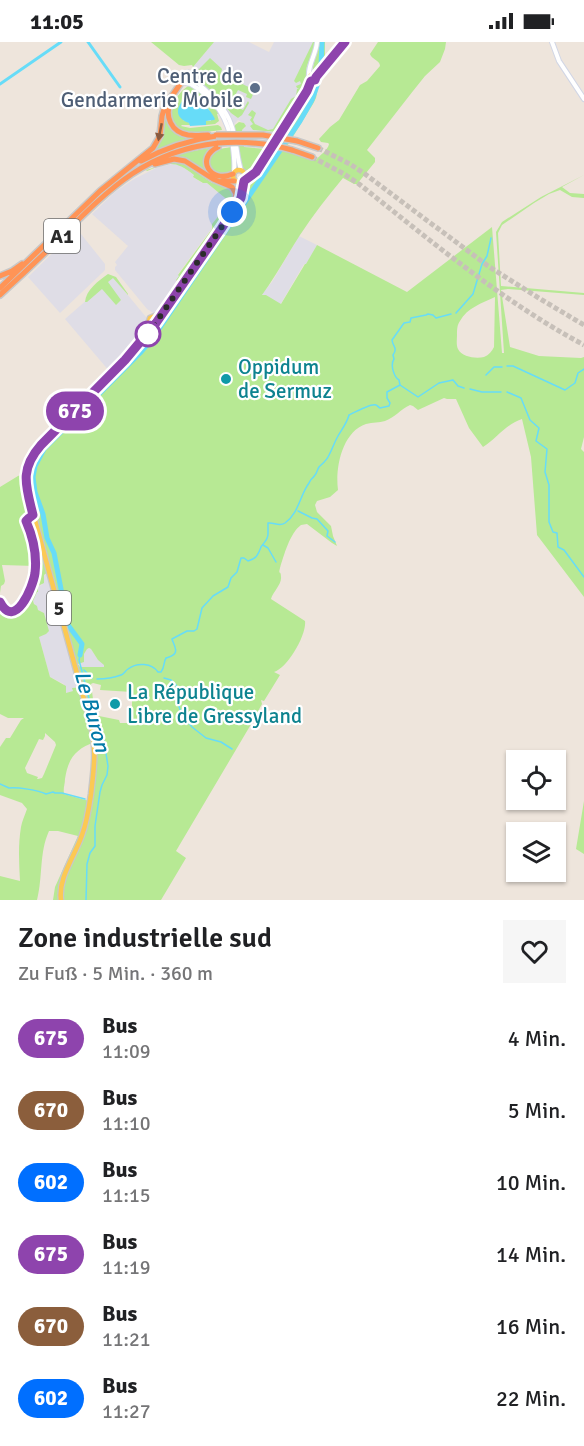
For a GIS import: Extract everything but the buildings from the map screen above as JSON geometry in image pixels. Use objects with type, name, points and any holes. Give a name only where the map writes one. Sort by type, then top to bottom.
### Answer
[{"type":"highway","points":[[186,82],[169,104],[170,123],[178,131],[184,134],[268,136],[297,141],[318,148]]},
{"type":"highway","points":[[116,178],[155,146],[160,136],[165,106],[186,82]]},
{"type":"highway","name":"A1","points":[[0,288],[116,178],[141,161],[169,148],[216,135]]},
{"type":"highway","points":[[234,177],[218,176],[208,169],[207,157],[218,145],[251,143],[270,145],[312,157]]},
{"type":"highway","name":"A1","points":[[0,295],[124,178],[171,154],[192,147],[218,145]]},
{"type":"highway","points":[[124,178],[156,163],[175,159],[189,162],[215,180],[228,184],[234,189],[236,205]]},
{"type":"highway","points":[[215,180],[234,177]]},
{"type":"highway","points":[[0,276],[12,271],[40,250]]},
{"type":"main road","points":[[312,78],[310,68],[316,52],[316,42]]},
{"type":"main road","points":[[234,177],[244,180],[258,169],[307,91],[312,78],[345,42]]},
{"type":"main road","points":[[552,42],[560,61],[584,99]]},
{"type":"main road","points":[[236,205],[239,191],[234,177],[235,163],[228,126],[224,116],[210,99],[186,82],[182,76],[186,73],[191,74],[229,118],[242,171],[245,175],[244,180]]},
{"type":"main road","points":[[186,82],[192,81],[193,78]]},
{"type":"main road","points":[[234,177],[242,171],[250,172],[258,169]]},
{"type":"main road","name":"5","points":[[62,900],[62,884],[84,828],[96,750],[28,495],[25,474],[37,450],[145,338],[149,327],[164,311],[236,205],[242,195],[244,180]]},
{"type":"shaded area","points":[[214,42],[249,42],[269,52],[274,42],[317,42],[308,70],[310,80],[307,91],[301,95],[266,149],[244,147],[242,130],[245,124],[238,120],[232,127],[227,114],[197,82],[193,67]]},
{"type":"shaded area","points":[[180,165],[202,183],[207,183],[230,202],[178,274],[180,276],[176,280],[179,283],[160,311],[155,314],[147,309],[115,270],[117,265],[115,262],[128,246],[92,214],[115,192],[134,179],[158,167]]},
{"type":"shaded area","points":[[77,229],[105,264],[105,270],[60,313],[28,277]]},
{"type":"shaded area","points":[[299,236],[317,245],[280,305],[262,294],[272,282]]},
{"type":"shaded area","points":[[113,277],[146,317],[146,327],[142,337],[110,372],[65,319]]},
{"type":"shaded area","points":[[49,571],[81,687],[72,688],[74,691],[66,693],[64,684],[50,677],[39,637],[45,620],[44,613],[38,610],[33,601],[38,586],[42,585],[44,575]]},
{"type":"shaded area","points":[[87,648],[91,649],[104,667],[80,667],[78,663],[84,662]]},
{"type":"green space","points":[[151,42],[214,42],[193,67],[192,65],[179,65]]},
{"type":"green space","points":[[315,42],[314,49],[306,69],[307,86],[277,132],[253,130],[250,126],[253,124],[250,120],[252,117],[248,115],[252,110],[256,113],[253,120],[255,124],[268,130],[273,129],[291,99],[296,96],[297,89],[299,89],[296,86],[301,84],[300,81],[296,83],[294,81]]},
{"type":"green space","points":[[318,42],[325,42],[325,57],[329,59],[315,74],[313,68]]},
{"type":"green space","points":[[378,42],[446,42],[440,62],[425,76],[367,150],[375,158],[375,162],[357,184],[343,178],[305,228],[262,295],[281,304],[317,245],[407,292],[492,227],[502,353],[504,353],[496,232],[502,222],[541,197],[584,175],[562,187],[570,193],[584,194],[584,198],[572,197],[560,190],[549,194],[502,225],[498,233],[501,286],[584,293],[584,295],[501,290],[510,347],[539,356],[584,357],[584,437],[581,449],[584,452],[584,597],[537,535],[531,457],[522,419],[511,424],[483,447],[469,428],[456,399],[444,398],[418,410],[410,405],[388,420],[366,424],[358,428],[351,435],[342,452],[337,481],[338,490],[330,497],[317,501],[315,505],[317,512],[331,526],[337,546],[307,524],[301,525],[288,545],[279,570],[281,580],[271,599],[305,621],[300,642],[285,664],[274,672],[280,675],[264,701],[261,700],[262,704],[250,726],[176,851],[186,858],[161,900],[53,900],[55,887],[78,836],[49,831],[44,848],[37,900],[0,900],[0,876],[20,881],[20,834],[27,809],[22,803],[0,795],[0,747],[6,738],[10,738],[24,718],[8,718],[0,714],[0,602],[4,608],[11,611],[21,606],[31,586],[35,566],[2,565],[5,581],[0,593],[0,487],[25,473],[30,459],[159,324],[234,211],[246,181],[260,171],[273,150],[279,146],[298,116],[299,108],[312,85],[338,60],[319,84],[313,104],[286,148],[316,160],[326,150],[329,144],[319,139],[339,120],[360,85],[367,81],[380,66],[370,54]],"holes":[[[495,297],[494,347],[484,357],[466,356],[457,347],[458,324],[463,316]],[[49,571],[81,687],[72,688],[73,691],[66,693],[66,686],[50,677],[39,637],[49,631],[44,613],[38,610],[33,601],[38,592],[38,586],[44,583],[44,575]],[[87,649],[91,649],[104,667],[80,667],[78,664],[84,662]],[[91,684],[101,685],[100,690],[132,692],[132,723],[120,723],[119,720],[99,716]],[[45,733],[56,745],[42,778],[37,779],[38,777],[27,773],[25,768],[39,739],[43,740]],[[95,742],[89,801],[64,794],[68,766],[82,748]]]},
{"type":"green space","points":[[210,58],[222,69],[221,74],[255,90],[251,99],[246,97],[247,94],[238,90],[231,103],[243,110],[248,101],[249,103],[238,118],[201,82],[197,71]]},
{"type":"green space","points":[[188,86],[201,93],[213,105],[220,113],[217,114],[219,121],[206,125],[206,121],[211,121],[209,109],[194,96],[183,120],[190,125],[181,126],[190,128],[218,125],[222,130],[189,132],[176,127],[172,122],[171,109],[174,102]]},
{"type":"green space","points":[[166,105],[169,123],[194,137],[150,154],[154,149]]},
{"type":"green space","points":[[239,122],[246,126],[242,130],[244,147],[266,149],[255,167],[249,171],[242,167],[234,130],[235,125]]},
{"type":"green space","points":[[213,147],[206,166],[222,179],[213,177],[188,160],[171,158],[184,153]]},
{"type":"green space","points":[[231,147],[233,164],[230,174],[220,174],[212,170],[209,164],[211,155],[218,150]]},
{"type":"green space","points":[[183,163],[212,183],[227,185],[234,191],[234,202],[218,231],[180,284],[176,280],[178,275],[212,229],[212,224],[230,202],[207,183],[193,177],[194,175],[177,165],[168,164]]},
{"type":"green space","points":[[108,274],[116,277],[128,295],[113,278],[108,282],[121,300],[116,305],[102,289],[85,302],[90,290]]},
{"type":"green space","points":[[584,801],[584,854],[576,849]]},
{"type":"water","points":[[189,94],[204,104],[214,120],[206,121],[206,125],[190,126],[180,117],[179,106]]},
{"type":"waterway","points":[[0,84],[61,42]]},
{"type":"waterway","points":[[88,42],[120,87]]},
{"type":"waterway","name":"Le Buron","points":[[321,67],[322,42]]},
{"type":"waterway","name":"Le Buron","points":[[80,655],[82,644],[68,625],[54,553],[47,538],[43,514],[35,492],[33,477],[35,466],[44,449],[152,339],[300,121],[312,100],[318,83]]},
{"type":"waterway","points":[[456,313],[473,294],[491,238]]},
{"type":"waterway","points":[[451,314],[436,318],[428,314],[411,318],[410,322],[404,323],[392,340],[395,349],[393,367],[400,385],[418,397],[439,383],[453,380],[458,386],[464,388]]},
{"type":"waterway","points":[[507,366],[513,366],[565,390],[575,383],[578,373],[584,369]]},
{"type":"waterway","points":[[486,375],[494,367],[502,367]]},
{"type":"waterway","points":[[97,679],[122,675],[140,664],[148,665],[161,672],[166,658],[176,652],[172,639],[187,631],[197,629],[202,608],[213,596],[228,587],[231,578],[237,572],[241,558],[248,561],[258,554],[267,538],[268,523],[283,524],[290,519],[306,488],[328,457],[349,415],[371,405],[380,408],[389,406],[387,392],[400,385]]},
{"type":"waterway","points":[[470,389],[482,392],[501,392]]},
{"type":"waterway","points":[[507,392],[521,398],[530,420],[539,428],[536,441],[547,449],[545,472],[549,485],[549,522],[553,532],[557,533],[558,547],[564,550],[584,577]]},
{"type":"waterway","points":[[298,511],[317,519],[328,531],[327,536],[335,542]]},
{"type":"waterway","points":[[263,545],[268,548],[276,562]]},
{"type":"waterway","name":"Le Buron","points":[[80,655],[79,660],[97,729],[104,741],[108,766],[100,792],[95,826],[95,846],[87,864],[86,900]]},
{"type":"waterway","points":[[84,670],[92,678]]},
{"type":"waterway","points":[[164,678],[176,685],[182,715],[192,727],[206,738],[221,742],[232,749]]},
{"type":"waterway","points":[[0,784],[9,788],[28,789],[46,794],[62,793],[85,799]]},
{"type":"tunnel","points":[[318,148],[350,164],[488,266],[584,325]]},
{"type":"tunnel","points":[[312,157],[359,184],[496,290],[584,345]]},
{"type":"bus line","name":"675","points":[[0,602],[6,610],[14,611],[20,608],[35,574],[33,539],[26,521],[33,515],[26,488],[27,465],[41,445],[125,360],[156,323],[241,198],[244,180],[256,172],[311,81],[315,80],[345,42]]},
{"type":"place","name":"Centre de Gendarmerie Mobile","points":[[255,88]]},
{"type":"place","name":"Oppidum de Sermuz","points":[[226,379]]},
{"type":"place","name":"La République Libre de Gressyland","points":[[115,704]]},
{"type":"route","points":[[148,334],[232,212]]}]
